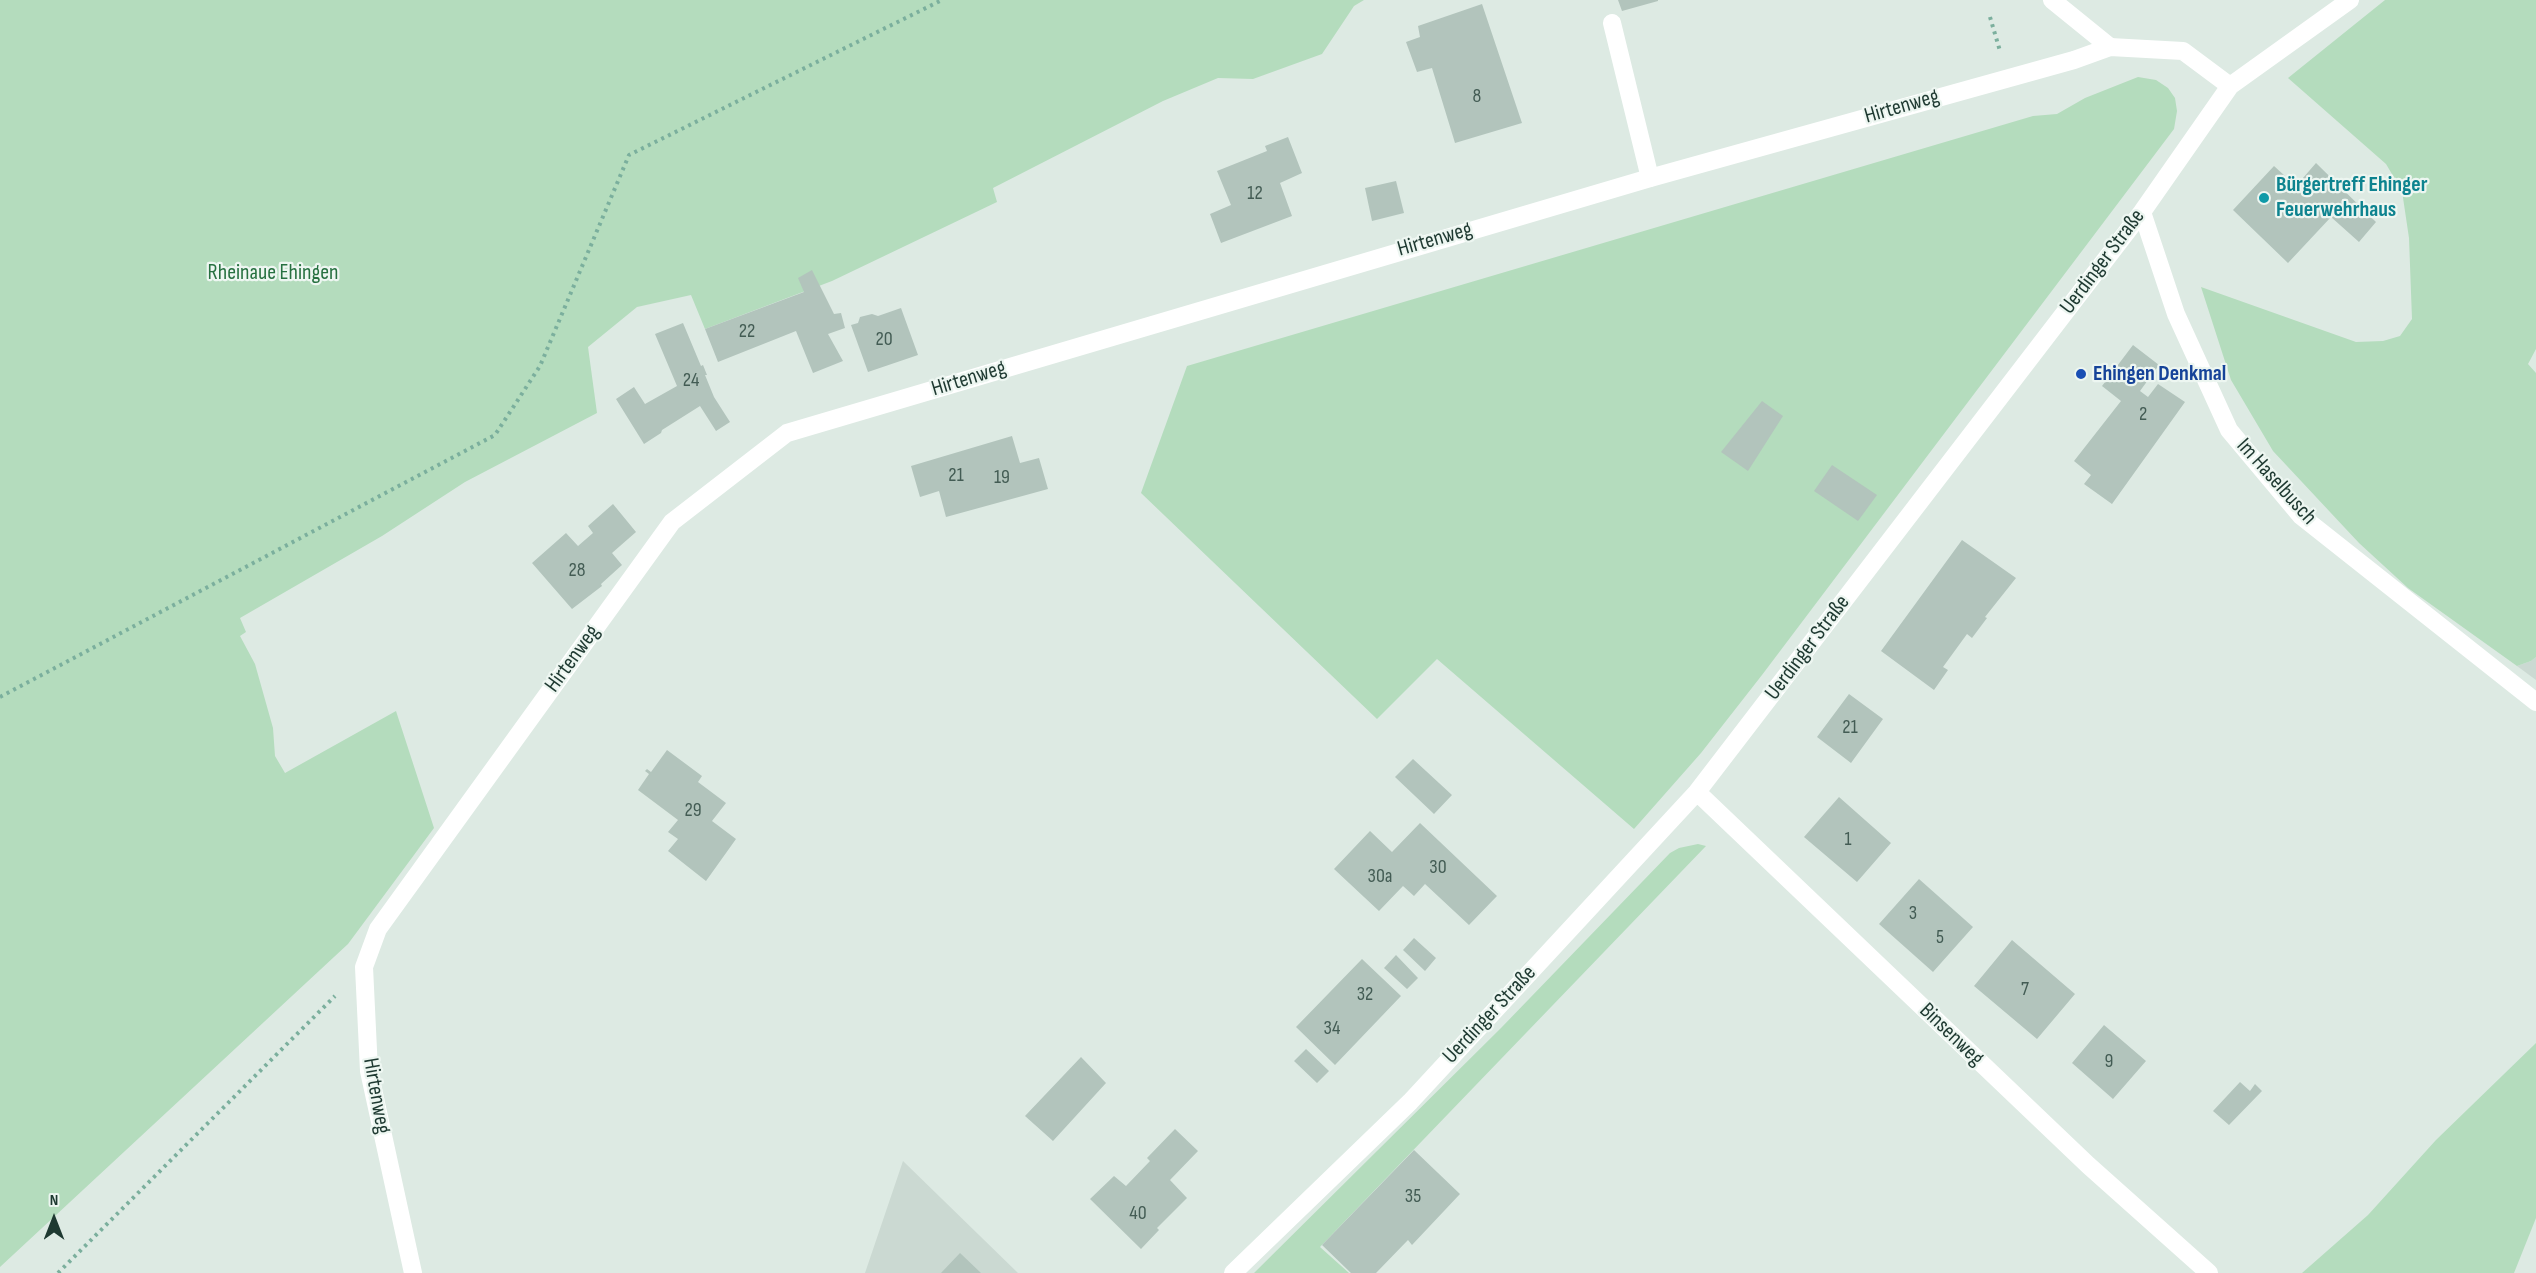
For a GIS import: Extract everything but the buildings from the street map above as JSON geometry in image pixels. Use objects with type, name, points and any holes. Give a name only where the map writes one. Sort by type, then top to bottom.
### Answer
[{"type":"street","points":[[2052,0],[2110,48]]},
{"type":"street","name":"Uerdinger Straße","points":[[1233,1273],[1410,1102],[1697,792],[2142,212],[2230,86],[2350,0]]},
{"type":"street","points":[[1612,23],[1650,178]]},
{"type":"street","name":"Hirtenweg","points":[[413,1273],[369,1071],[364,967],[378,929],[672,522],[787,433],[1650,178],[2110,48],[2184,51],[2230,86]]},
{"type":"street","name":"Im Haselbusch","points":[[2142,212],[2176,314],[2229,430],[2301,516],[2536,702]]},
{"type":"street","name":"Binsenweg","points":[[1697,792],[2088,1165],[2209,1273]]},
{"type":"path","points":[[0,697],[495,435],[540,366],[629,155],[942,0]]},
{"type":"path","points":[[1990,16],[2007,78]]},
{"type":"path","points":[[58,1273],[364,967]]},
{"type":"shaded area","points":[[2536,657],[2536,680],[2517,666]]},
{"type":"shaded area","points":[[903,1161],[1018,1273],[865,1273]]},
{"type":"green space","name":"Rheinaue Ehingen","points":[[0,0],[1364,0],[1354,6],[1322,54],[1253,79],[1218,78],[1163,101],[993,188],[997,202],[832,281],[705,329],[691,295],[637,307],[588,347],[597,413],[465,482],[382,536],[240,618],[246,632],[240,636],[255,664],[273,728],[275,756],[285,773],[396,711],[434,828],[348,944],[0,1267]]},
{"type":"green space","points":[[2385,0],[2536,0],[2536,349],[2528,364],[2536,373],[2536,657],[2517,666],[2408,588],[2359,543],[2273,451],[2231,380],[2201,287],[2356,342],[2383,341],[2400,336],[2412,319],[2409,238],[2402,191],[2386,164],[2288,78]]},
{"type":"green space","points":[[2138,77],[2156,80],[2168,88],[2175,98],[2177,111],[2174,129],[1762,675],[1701,753],[1634,829],[1437,659],[1377,719],[1141,493],[1187,366],[2033,116],[2057,114],[2085,98]]},
{"type":"green space","points":[[1698,844],[1706,846],[1320,1247],[1349,1273],[1254,1273],[1501,1028],[1670,853],[1679,848]]},
{"type":"green space","points":[[2536,1043],[2536,1218],[2514,1273],[2302,1273],[2368,1215],[2436,1140]]},
{"type":"place","name":"Bürgertreff Ehinger Feuerwehrhaus","points":[[2264,198]]},
{"type":"place","name":"Ehingen Denkmal","points":[[2081,374]]}]
